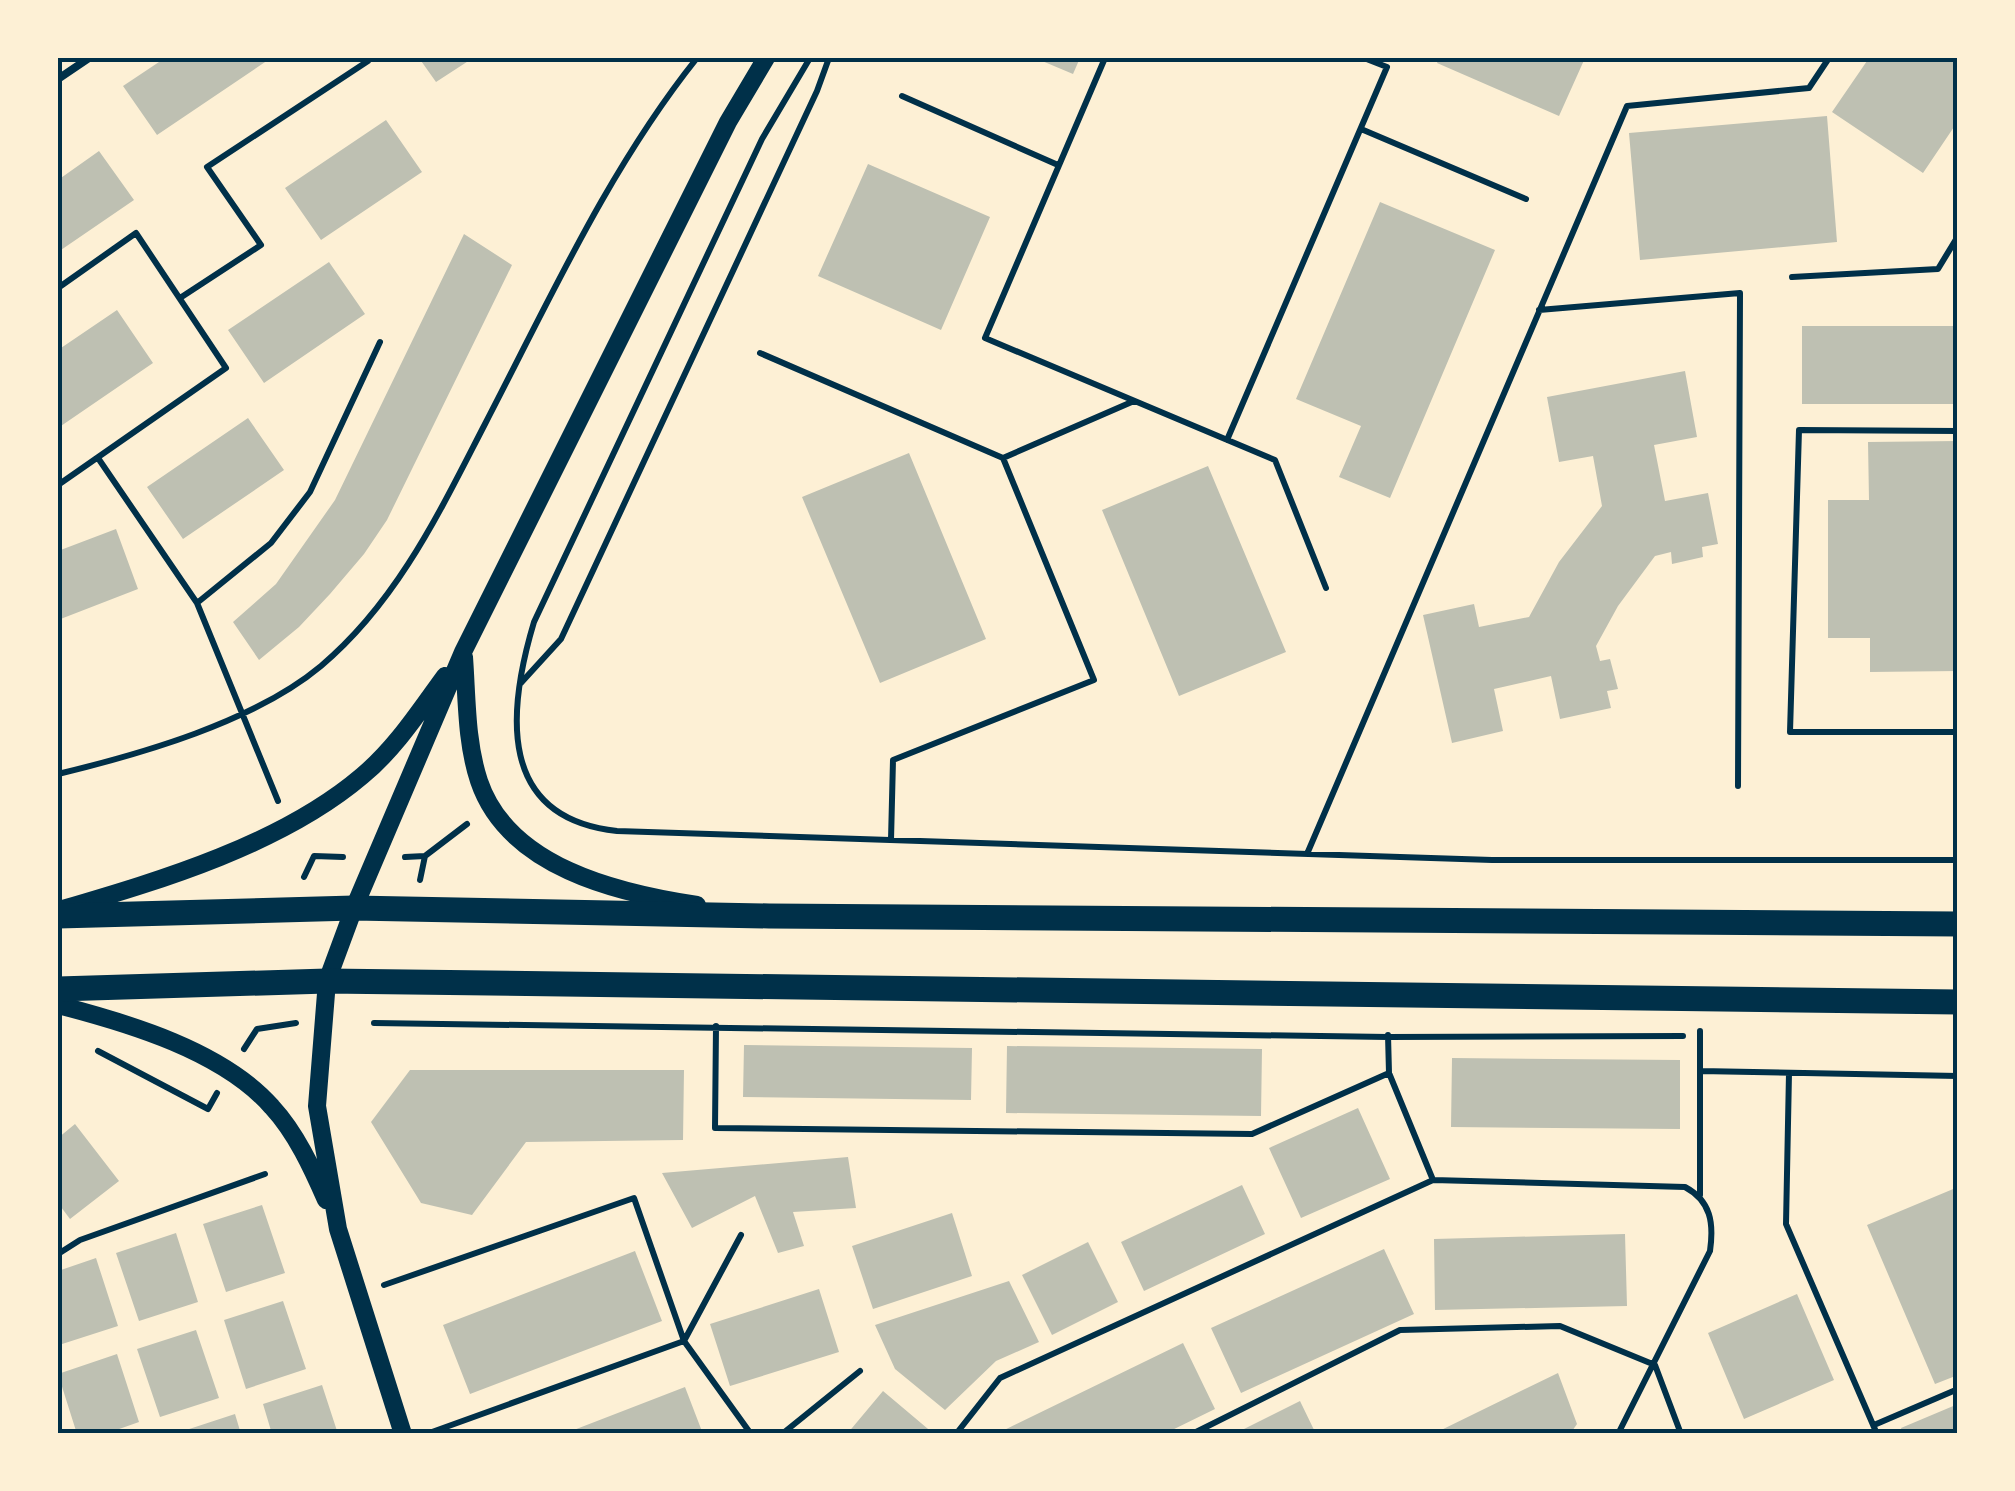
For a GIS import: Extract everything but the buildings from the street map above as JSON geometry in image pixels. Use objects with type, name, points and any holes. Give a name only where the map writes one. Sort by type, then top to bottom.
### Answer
[{"type":"main road","points":[[58,913],[354,908],[769,916],[1958,924]]},
{"type":"main road","points":[[58,989],[328,981],[1958,1002]]},
{"type":"street","points":[[338,1229],[317,1106],[328,981],[354,908],[463,652],[728,122],[766,58]]},
{"type":"street","points":[[58,913],[186,870],[288,825],[364,775],[407,728],[463,652]]},
{"type":"street","points":[[463,652],[472,757],[479,782],[490,807],[528,848],[562,868],[628,890],[675,902],[769,916]]},
{"type":"street","points":[[58,1005],[160,1038],[246,1082],[272,1106],[314,1171],[338,1229],[403,1434]]},
{"type":"lane","points":[[58,79],[89,58]]},
{"type":"path","points":[[180,298],[261,245],[207,166],[369,58]]},
{"type":"path","points":[[58,774],[143,753],[241,714],[320,667],[388,594],[426,539],[597,208],[696,58]]},
{"type":"path","points":[[810,58],[762,139],[534,622],[519,685],[516,734],[525,774],[549,806],[590,828],[891,840],[1492,860],[1958,860]]},
{"type":"path","points":[[519,685],[561,639],[829,58]]},
{"type":"path","points":[[1104,58],[985,338],[1275,460],[1326,588]]},
{"type":"path","points":[[1228,440],[1387,67],[1364,58]]},
{"type":"path","points":[[1307,854],[1627,106],[1809,88],[1829,58]]},
{"type":"path","points":[[902,96],[1058,165]]},
{"type":"path","points":[[1361,129],[1526,198]]},
{"type":"path","points":[[58,288],[136,233],[226,368],[58,485]]},
{"type":"path","points":[[1792,276],[1938,269],[1958,236]]},
{"type":"path","points":[[1539,310],[1740,293],[1738,786]]},
{"type":"path","points":[[197,603],[271,543],[310,492],[380,342]]},
{"type":"path","points":[[760,353],[1003,458],[1094,680],[893,760],[891,840]]},
{"type":"path","points":[[1003,458],[1134,402]]},
{"type":"path","points":[[1958,432],[1799,430],[1790,732],[1958,732]]},
{"type":"path","points":[[98,458],[197,603],[288,825],[314,856]]},
{"type":"path","points":[[716,986],[714,1128],[1252,1134],[1389,1073]]},
{"type":"path","points":[[1388,994],[1389,1073],[1433,1180]]},
{"type":"path","points":[[1618,1434],[1710,1251],[1711,1223],[1700,1195],[1700,999]]},
{"type":"path","points":[[374,1023],[1388,1037],[1700,1036]]},
{"type":"path","points":[[1700,1071],[1958,1076]]},
{"type":"path","points":[[1789,1072],[1786,1224],[1876,1429],[1958,1389]]},
{"type":"path","points":[[58,1254],[80,1240],[266,1174]]},
{"type":"path","points":[[956,1434],[1000,1378],[1433,1180],[1670,1185],[1700,1195]]},
{"type":"path","points":[[359,1294],[634,1198],[684,1341],[752,1434]]},
{"type":"path","points":[[428,1434],[684,1341],[742,1235]]},
{"type":"path","points":[[1192,1434],[1400,1330],[1560,1326],[1654,1365],[1681,1434]]},
{"type":"path","points":[[782,1434],[860,1371]]}]
